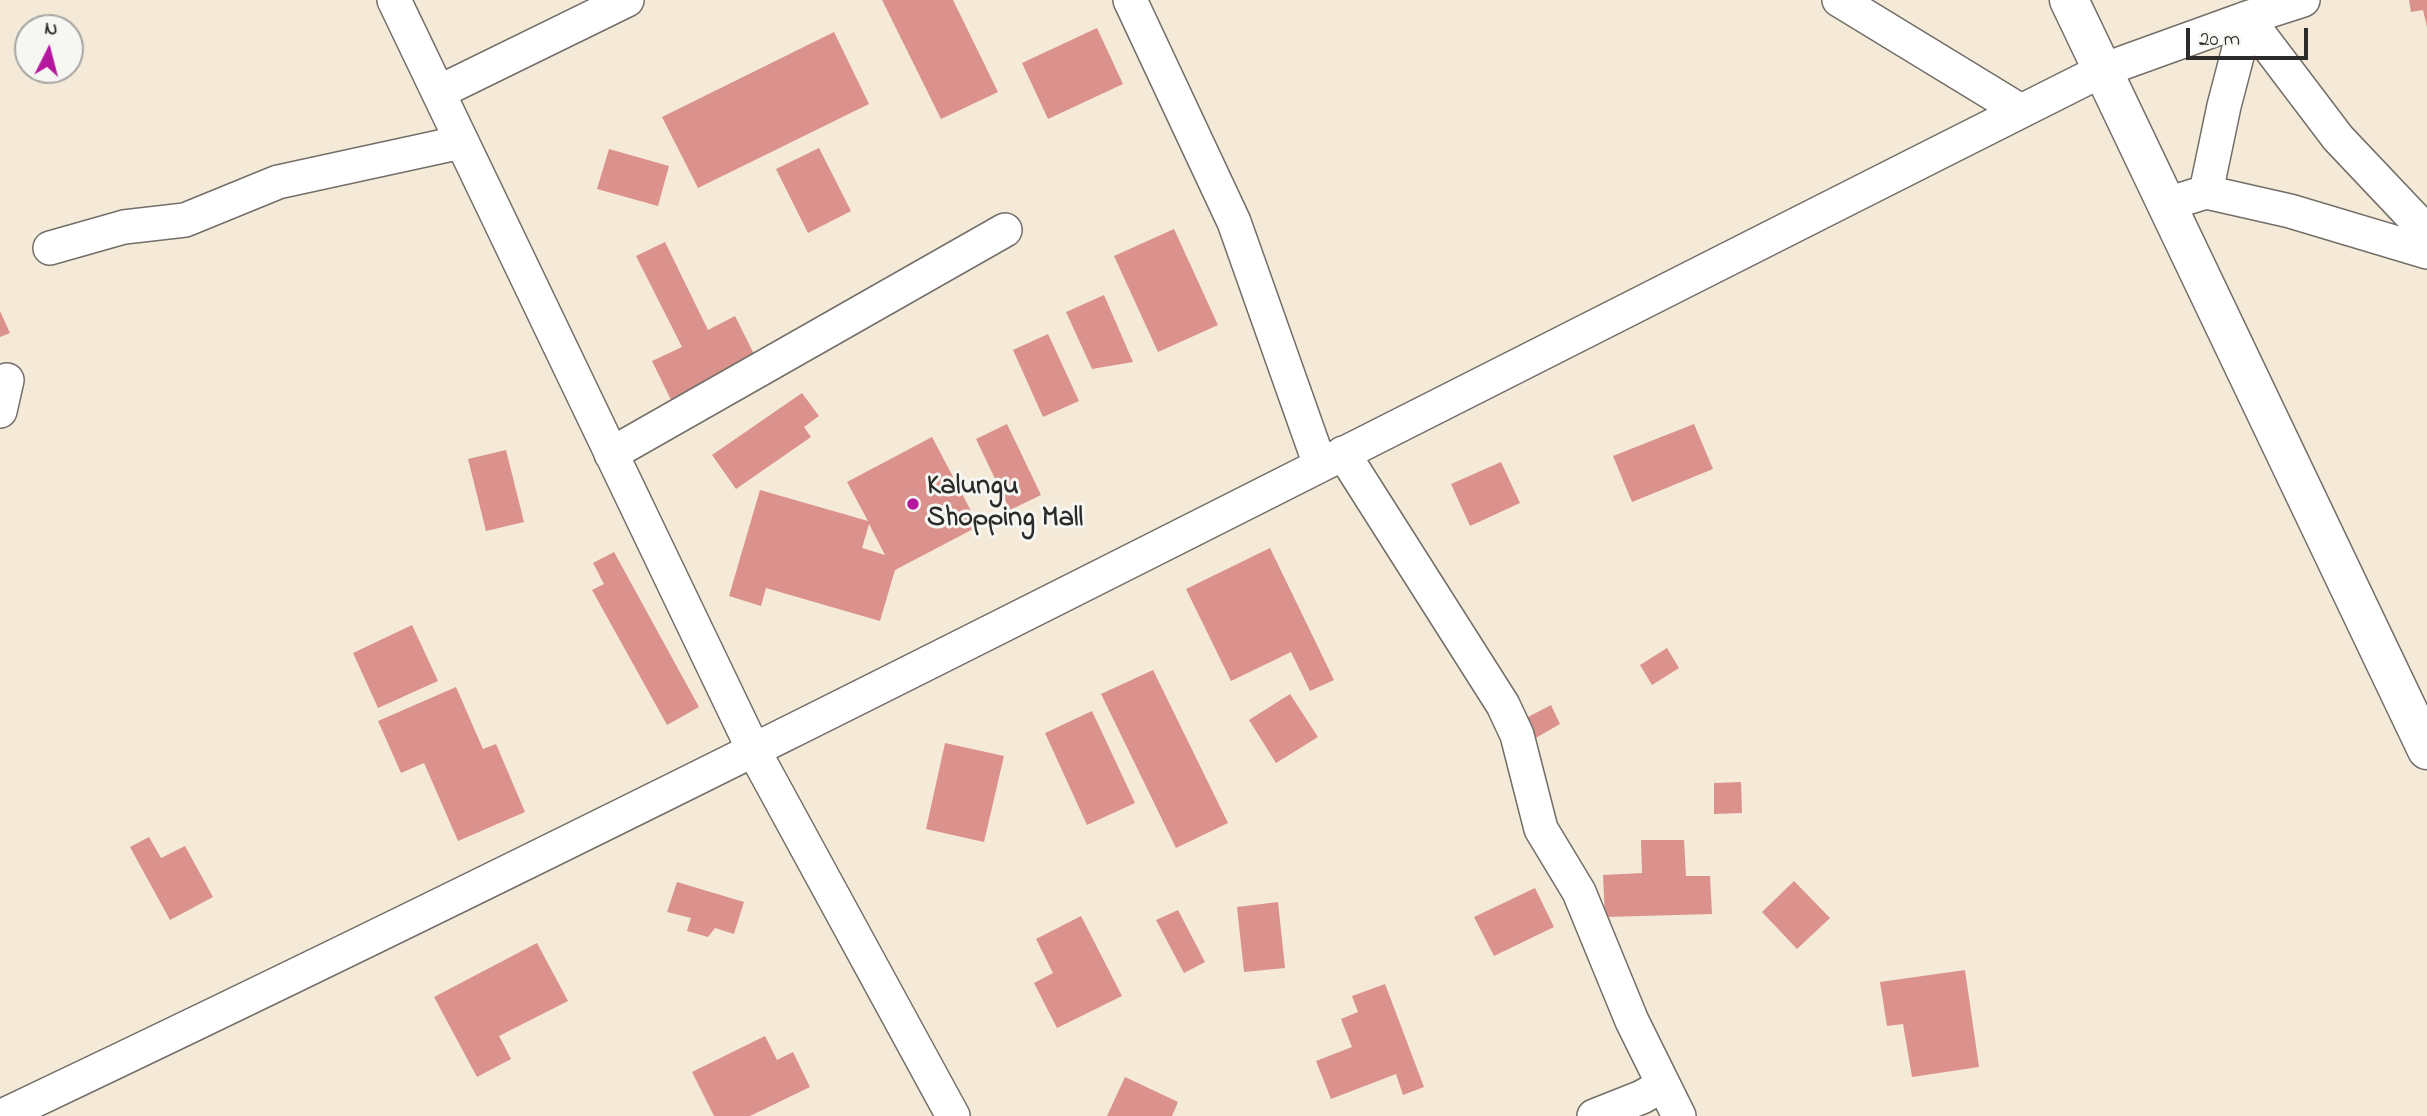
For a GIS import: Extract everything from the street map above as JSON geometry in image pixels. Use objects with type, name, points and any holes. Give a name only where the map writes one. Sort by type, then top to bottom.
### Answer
[{"type":"street","points":[[394,0],[754,751],[953,1116]]},
{"type":"street","points":[[439,92],[627,0]]},
{"type":"street","points":[[1130,0],[1234,222],[1332,459],[1503,705],[1522,753],[1541,829],[1579,892],[1632,1021],[1679,1116]]},
{"type":"street","points":[[1839,0],[1866,14],[2021,111]]},
{"type":"street","points":[[2069,0],[2427,750]]},
{"type":"street","points":[[2,1116],[314,968],[754,751],[2103,70],[2303,0]]},
{"type":"street","points":[[2206,192],[2246,18]]},
{"type":"street","points":[[2246,18],[2338,138],[2427,232]]},
{"type":"street","points":[[50,248],[124,227],[185,220],[278,182],[462,142]]},
{"type":"street","points":[[2167,204],[2206,192],[2290,211],[2427,252]]},
{"type":"street","points":[[611,454],[1005,230]]},
{"type":"street","points":[[1594,1116],[1642,1097],[1662,1085]]},
{"type":"building","points":[[882,0],[953,0],[998,92],[941,119]]},
{"type":"building","points":[[2409,0],[2427,0],[2427,27],[2423,10],[2411,12]]},
{"type":"building","points":[[1097,28],[1123,84],[1048,119],[1022,63]]},
{"type":"building","points":[[834,32],[869,104],[698,188],[662,117]]},
{"type":"building","points":[[819,148],[851,211],[808,233],[776,169]]},
{"type":"building","points":[[609,149],[669,166],[658,206],[597,189]]},
{"type":"building","points":[[1174,229],[1218,325],[1158,352],[1114,256]]},
{"type":"building","points":[[665,242],[708,330],[735,316],[757,360],[672,402],[652,361],[682,347],[636,256]]},
{"type":"building","points":[[1104,295],[1133,362],[1092,369],[1066,312]]},
{"type":"building","points":[[0,311],[10,333],[0,337]]},
{"type":"building","points":[[1048,334],[1079,401],[1043,417],[1013,350]]},
{"type":"building","points":[[802,393],[819,416],[804,427],[811,437],[736,489],[712,455]]},
{"type":"building","points":[[1007,424],[1041,495],[1010,510],[976,439]]},
{"type":"building","points":[[1694,424],[1713,469],[1632,502],[1613,456]]},
{"type":"building","points":[[932,437],[979,526],[895,570],[880,621],[766,588],[761,606],[729,596],[760,490],[868,521],[847,482]],"holes":[[[869,524],[885,555],[862,548]]]},
{"type":"building","points":[[506,450],[524,522],[486,531],[468,459]]},
{"type":"building","points":[[1501,462],[1520,503],[1470,526],[1451,484]]},
{"type":"building","points":[[1270,548],[1334,680],[1310,691],[1291,652],[1231,681],[1186,589]]},
{"type":"building","points":[[614,552],[699,707],[667,725],[592,590],[604,584],[593,563]]},
{"type":"building","points":[[412,625],[438,681],[378,708],[353,653]]},
{"type":"building","points":[[1667,648],[1679,668],[1652,685],[1640,665]]},
{"type":"building","points":[[1153,670],[1228,823],[1176,848],[1101,694]]},
{"type":"building","points":[[456,687],[483,749],[496,744],[525,812],[458,841],[424,763],[401,773],[378,721]]},
{"type":"building","points":[[1290,694],[1318,737],[1276,763],[1249,720]]},
{"type":"building","points":[[1551,705],[1560,724],[1534,739],[1524,719]]},
{"type":"building","points":[[1092,711],[1135,803],[1087,825],[1045,733]]},
{"type":"building","points":[[945,743],[1004,756],[984,842],[926,829]]},
{"type":"building","points":[[1741,782],[1742,813],[1714,814],[1714,783]]},
{"type":"building","points":[[149,837],[161,858],[185,846],[213,897],[170,920],[130,847]]},
{"type":"building","points":[[1641,840],[1684,840],[1686,876],[1710,876],[1712,914],[1605,917],[1603,875],[1642,873]]},
{"type":"building","points":[[1794,881],[1830,918],[1797,949],[1762,912]]},
{"type":"building","points":[[677,882],[744,902],[734,934],[715,928],[708,937],[687,931],[691,918],[667,912]]},
{"type":"building","points":[[1535,888],[1554,927],[1494,956],[1474,917]]},
{"type":"building","points":[[1278,902],[1285,968],[1244,972],[1237,907]]},
{"type":"building","points":[[1178,910],[1205,962],[1184,973],[1156,920]]},
{"type":"building","points":[[1081,916],[1122,996],[1057,1028],[1034,983],[1053,973],[1036,939]]},
{"type":"building","points":[[537,943],[568,1001],[499,1036],[511,1059],[477,1077],[434,997]]},
{"type":"building","points":[[1965,970],[1979,1067],[1912,1077],[1903,1024],[1887,1026],[1880,982]]},
{"type":"building","points":[[1385,984],[1424,1087],[1403,1095],[1396,1074],[1331,1099],[1316,1061],[1352,1047],[1341,1019],[1358,1012],[1352,996]]},
{"type":"building","points":[[765,1036],[777,1060],[793,1052],[810,1087],[750,1116],[714,1116],[692,1072]]},
{"type":"building","points":[[1125,1077],[1178,1102],[1172,1116],[1107,1116]]},
{"type":"place","name":"Kalungu Shopping Mall","points":[[913,504]]}]
